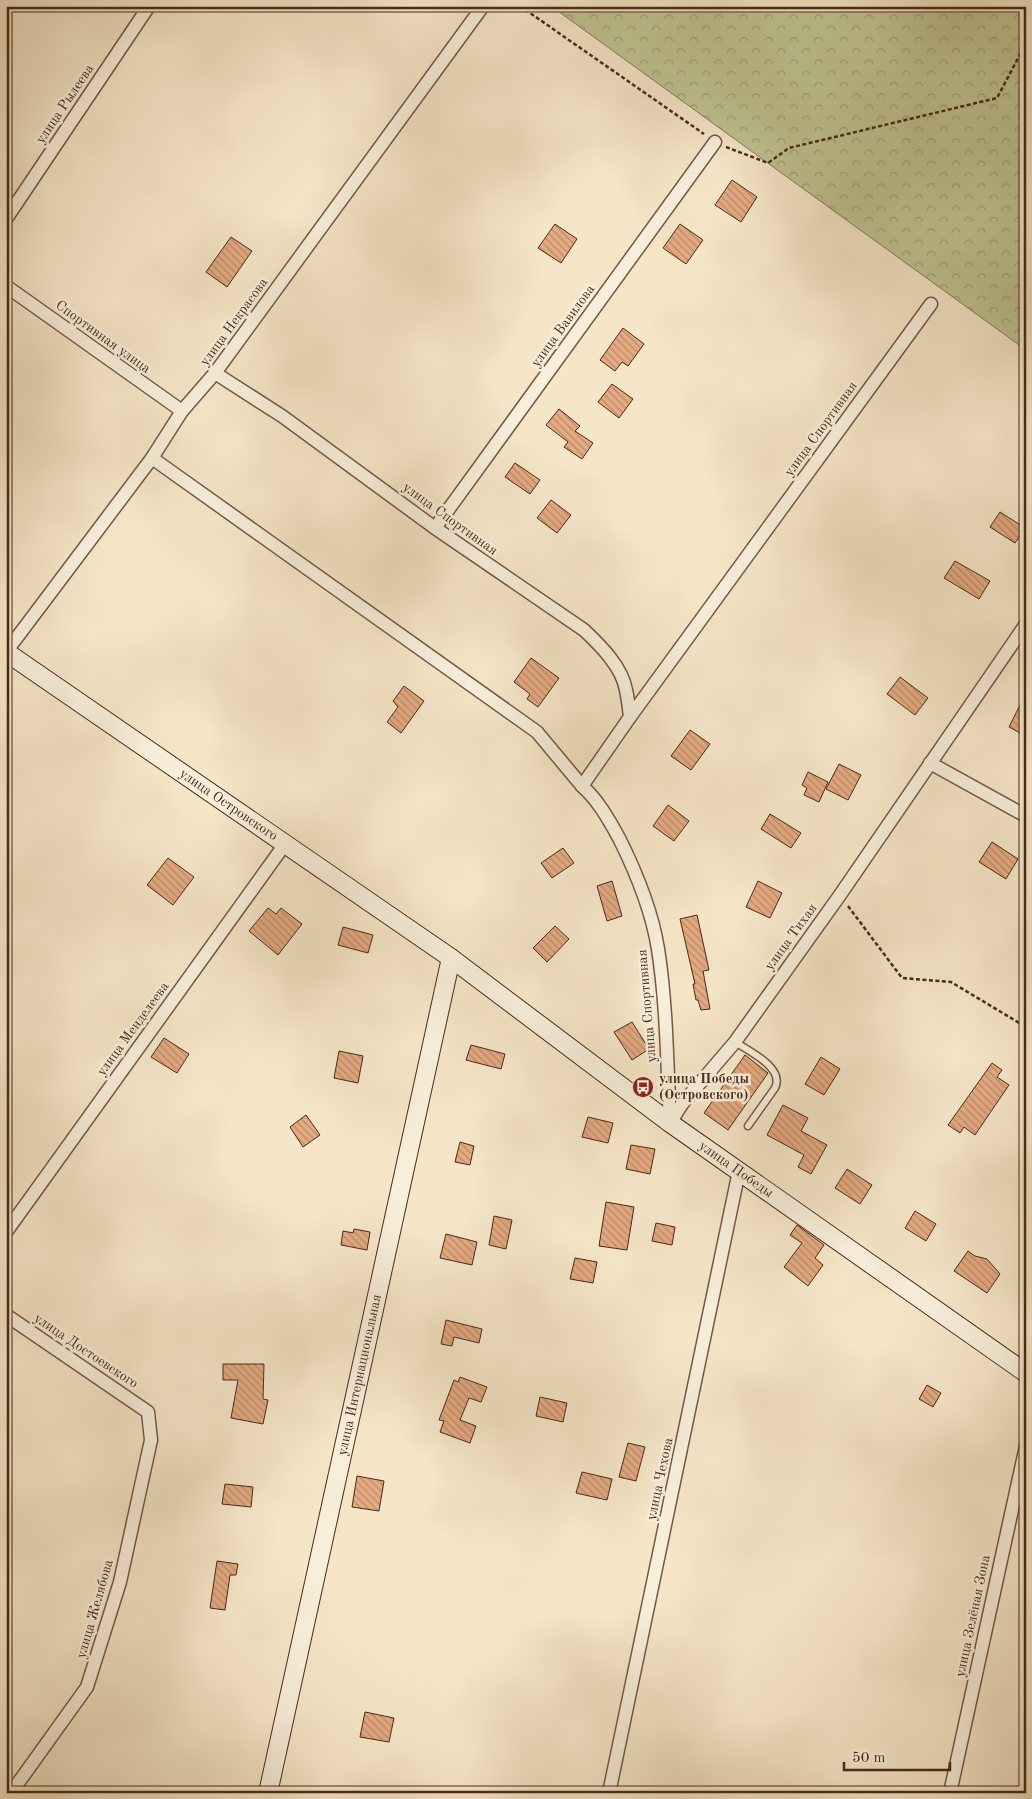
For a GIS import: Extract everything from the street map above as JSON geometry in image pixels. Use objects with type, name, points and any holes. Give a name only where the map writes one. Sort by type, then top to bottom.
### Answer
[{"type":"main road","name":"улица Островского","points":[[6,652],[451,958]]},
{"type":"main road","name":"улица Победы","points":[[451,958],[670,1123],[1026,1373]]},
{"type":"main road","name":"улица Интернациональная","points":[[268,1793],[451,958]]},
{"type":"street","name":"улица Рылеева","points":[[6,219],[149,6]]},
{"type":"street","name":"улица Некрасова","points":[[6,652],[152,458],[182,411],[215,373],[483,6]]},
{"type":"street","name":"улица Вавилова","points":[[435,528],[715,142]]},
{"type":"street","name":"Спортивная улица","points":[[6,286],[182,411]]},
{"type":"street","name":"улица Спортивная","points":[[582,786],[931,304]]},
{"type":"street","name":"улица Спортивная","points":[[215,373],[282,416],[435,528],[584,630],[595,640],[610,659],[626,688],[630,718]]},
{"type":"street","name":"улица Спортивная","points":[[152,458],[537,732],[582,786],[592,794],[628,856],[645,898],[658,948],[664,1005],[670,1123]]},
{"type":"street","name":"улица Тихая","points":[[670,1123],[682,1104],[735,1042],[840,895],[1026,624]]},
{"type":"street","points":[[930,763],[1026,816]]},
{"type":"street","name":"улица Менделеева","points":[[6,1232],[285,844]]},
{"type":"street","name":"улица Чехова","points":[[610,1793],[739,1171]]},
{"type":"street","name":"улица Достоевского","points":[[6,1315],[148,1412]]},
{"type":"street","name":"улица Желябова","points":[[11,1793],[87,1687],[120,1582],[151,1440],[148,1412]]},
{"type":"street","name":"улица Зелёная Зона","points":[[950,1793],[1026,1446]]},
{"type":"lane","points":[[735,1042],[772,1068],[776,1075],[777,1084],[775,1088],[748,1126]]},
{"type":"path","points":[[520,6],[715,142],[768,163],[789,148],[997,98],[1026,43]]},
{"type":"path","points":[[840,895],[902,978],[951,982],[1026,1027]]},
{"type":"green space","points":[[551,6],[1026,6],[1026,350]]},
{"type":"building","points":[[732,180],[757,197],[741,222],[715,205]]},
{"type":"building","points":[[555,224],[577,239],[561,263],[538,248]]},
{"type":"building","points":[[680,224],[703,240],[686,264],[663,248]]},
{"type":"building","points":[[231,237],[252,251],[227,287],[206,272]]},
{"type":"building","points":[[623,328],[644,344],[628,366],[622,362],[615,371],[600,360]]},
{"type":"building","points":[[612,384],[633,399],[619,418],[598,402]]},
{"type":"building","points":[[559,409],[580,426],[575,431],[593,443],[582,459],[564,447],[568,442],[546,425]]},
{"type":"building","points":[[515,463],[540,480],[530,494],[505,477]]},
{"type":"building","points":[[551,500],[571,515],[557,533],[537,518]]},
{"type":"building","points":[[1000,512],[1025,528],[1015,543],[990,527]]},
{"type":"building","points":[[955,561],[990,581],[979,599],[944,578]]},
{"type":"building","points":[[531,658],[559,678],[538,707],[527,699],[530,694],[514,682]]},
{"type":"building","points":[[900,677],[928,698],[915,715],[887,694]]},
{"type":"building","points":[[404,686],[424,701],[401,733],[387,722],[398,707],[393,701]]},
{"type":"building","points":[[1026,693],[1026,736],[1009,727]]},
{"type":"building","points":[[690,730],[710,744],[691,770],[671,756]]},
{"type":"building","points":[[839,764],[861,775],[848,800],[826,789]]},
{"type":"building","points":[[808,772],[828,782],[819,802],[804,795],[807,788],[802,785]]},
{"type":"building","points":[[668,805],[689,821],[674,841],[653,826]]},
{"type":"building","points":[[770,814],[801,833],[791,848],[761,829]]},
{"type":"building","points":[[992,842],[1018,859],[1006,879],[979,862]]},
{"type":"building","points":[[563,848],[574,863],[552,878],[541,863]]},
{"type":"building","points":[[168,858],[194,877],[173,905],[147,885]]},
{"type":"building","points":[[612,881],[622,916],[607,921],[597,886]]},
{"type":"building","points":[[758,881],[782,893],[770,918],[746,907]]},
{"type":"building","points":[[268,908],[276,914],[281,908],[302,924],[278,955],[249,931]]},
{"type":"building","points":[[697,915],[709,970],[703,971],[710,1009],[701,1010],[698,1000],[696,1000],[693,984],[695,984],[680,919]]},
{"type":"building","points":[[555,926],[569,939],[547,962],[533,948]]},
{"type":"building","points":[[343,927],[373,935],[368,953],[338,945]]},
{"type":"building","points":[[632,1022],[649,1049],[632,1060],[614,1032]]},
{"type":"building","points":[[164,1038],[189,1054],[177,1073],[151,1057]]},
{"type":"building","points":[[471,1045],[505,1054],[501,1069],[466,1060]]},
{"type":"building","points":[[339,1051],[363,1056],[358,1083],[334,1078]]},
{"type":"building","points":[[745,1055],[768,1073],[728,1130],[704,1113]]},
{"type":"building","points":[[821,1057],[840,1069],[824,1095],[805,1084]]},
{"type":"building","points":[[992,1063],[1002,1070],[997,1077],[1009,1085],[975,1135],[964,1127],[960,1133],[948,1125]]},
{"type":"building","points":[[783,1105],[808,1118],[801,1131],[827,1145],[811,1174],[798,1167],[804,1155],[767,1135]]},
{"type":"building","points":[[306,1115],[320,1135],[303,1147],[290,1127]]},
{"type":"building","points":[[588,1117],[613,1123],[608,1143],[582,1137]]},
{"type":"building","points":[[460,1142],[474,1146],[470,1165],[455,1162]]},
{"type":"building","points":[[631,1145],[655,1149],[650,1174],[626,1169]]},
{"type":"building","points":[[847,1169],[872,1185],[860,1204],[835,1188]]},
{"type":"building","points":[[606,1202],[634,1207],[627,1250],[599,1246]]},
{"type":"building","points":[[915,1211],[936,1224],[926,1241],[905,1228]]},
{"type":"building","points":[[494,1216],[512,1220],[506,1249],[489,1245]]},
{"type":"building","points":[[656,1223],[675,1227],[672,1245],[652,1241]]},
{"type":"building","points":[[797,1225],[824,1245],[815,1258],[823,1265],[808,1286],[784,1267],[802,1243],[790,1235]]},
{"type":"building","points":[[354,1229],[370,1232],[367,1250],[341,1245],[343,1231],[353,1233]]},
{"type":"building","points":[[446,1234],[477,1242],[472,1265],[440,1258]]},
{"type":"building","points":[[968,1251],[975,1256],[987,1259],[1000,1274],[987,1293],[954,1271]]},
{"type":"building","points":[[575,1258],[597,1262],[593,1283],[570,1279]]},
{"type":"building","points":[[446,1320],[482,1329],[479,1343],[454,1337],[452,1346],[441,1344]]},
{"type":"building","points":[[223,1364],[264,1364],[263,1399],[268,1400],[263,1424],[231,1418],[238,1380],[223,1380]]},
{"type":"building","points":[[460,1377],[487,1387],[481,1402],[469,1398],[460,1420],[476,1426],[470,1443],[440,1432],[444,1421],[439,1420],[454,1380],[458,1382]]},
{"type":"building","points":[[927,1385],[941,1393],[933,1407],[919,1399]]},
{"type":"building","points":[[540,1397],[567,1403],[563,1422],[536,1416]]},
{"type":"building","points":[[628,1443],[645,1447],[636,1481],[619,1477]]},
{"type":"building","points":[[582,1472],[612,1479],[607,1500],[576,1493]]},
{"type":"building","points":[[357,1476],[384,1481],[379,1511],[352,1507]]},
{"type":"building","points":[[225,1484],[253,1487],[251,1507],[222,1504]]},
{"type":"building","points":[[217,1561],[238,1564],[236,1575],[230,1575],[225,1610],[210,1608]]},
{"type":"building","points":[[365,1712],[394,1718],[389,1742],[360,1737]]},
{"type":"place","name":"улица Победы (Островского)","points":[[643,1087]]}]
